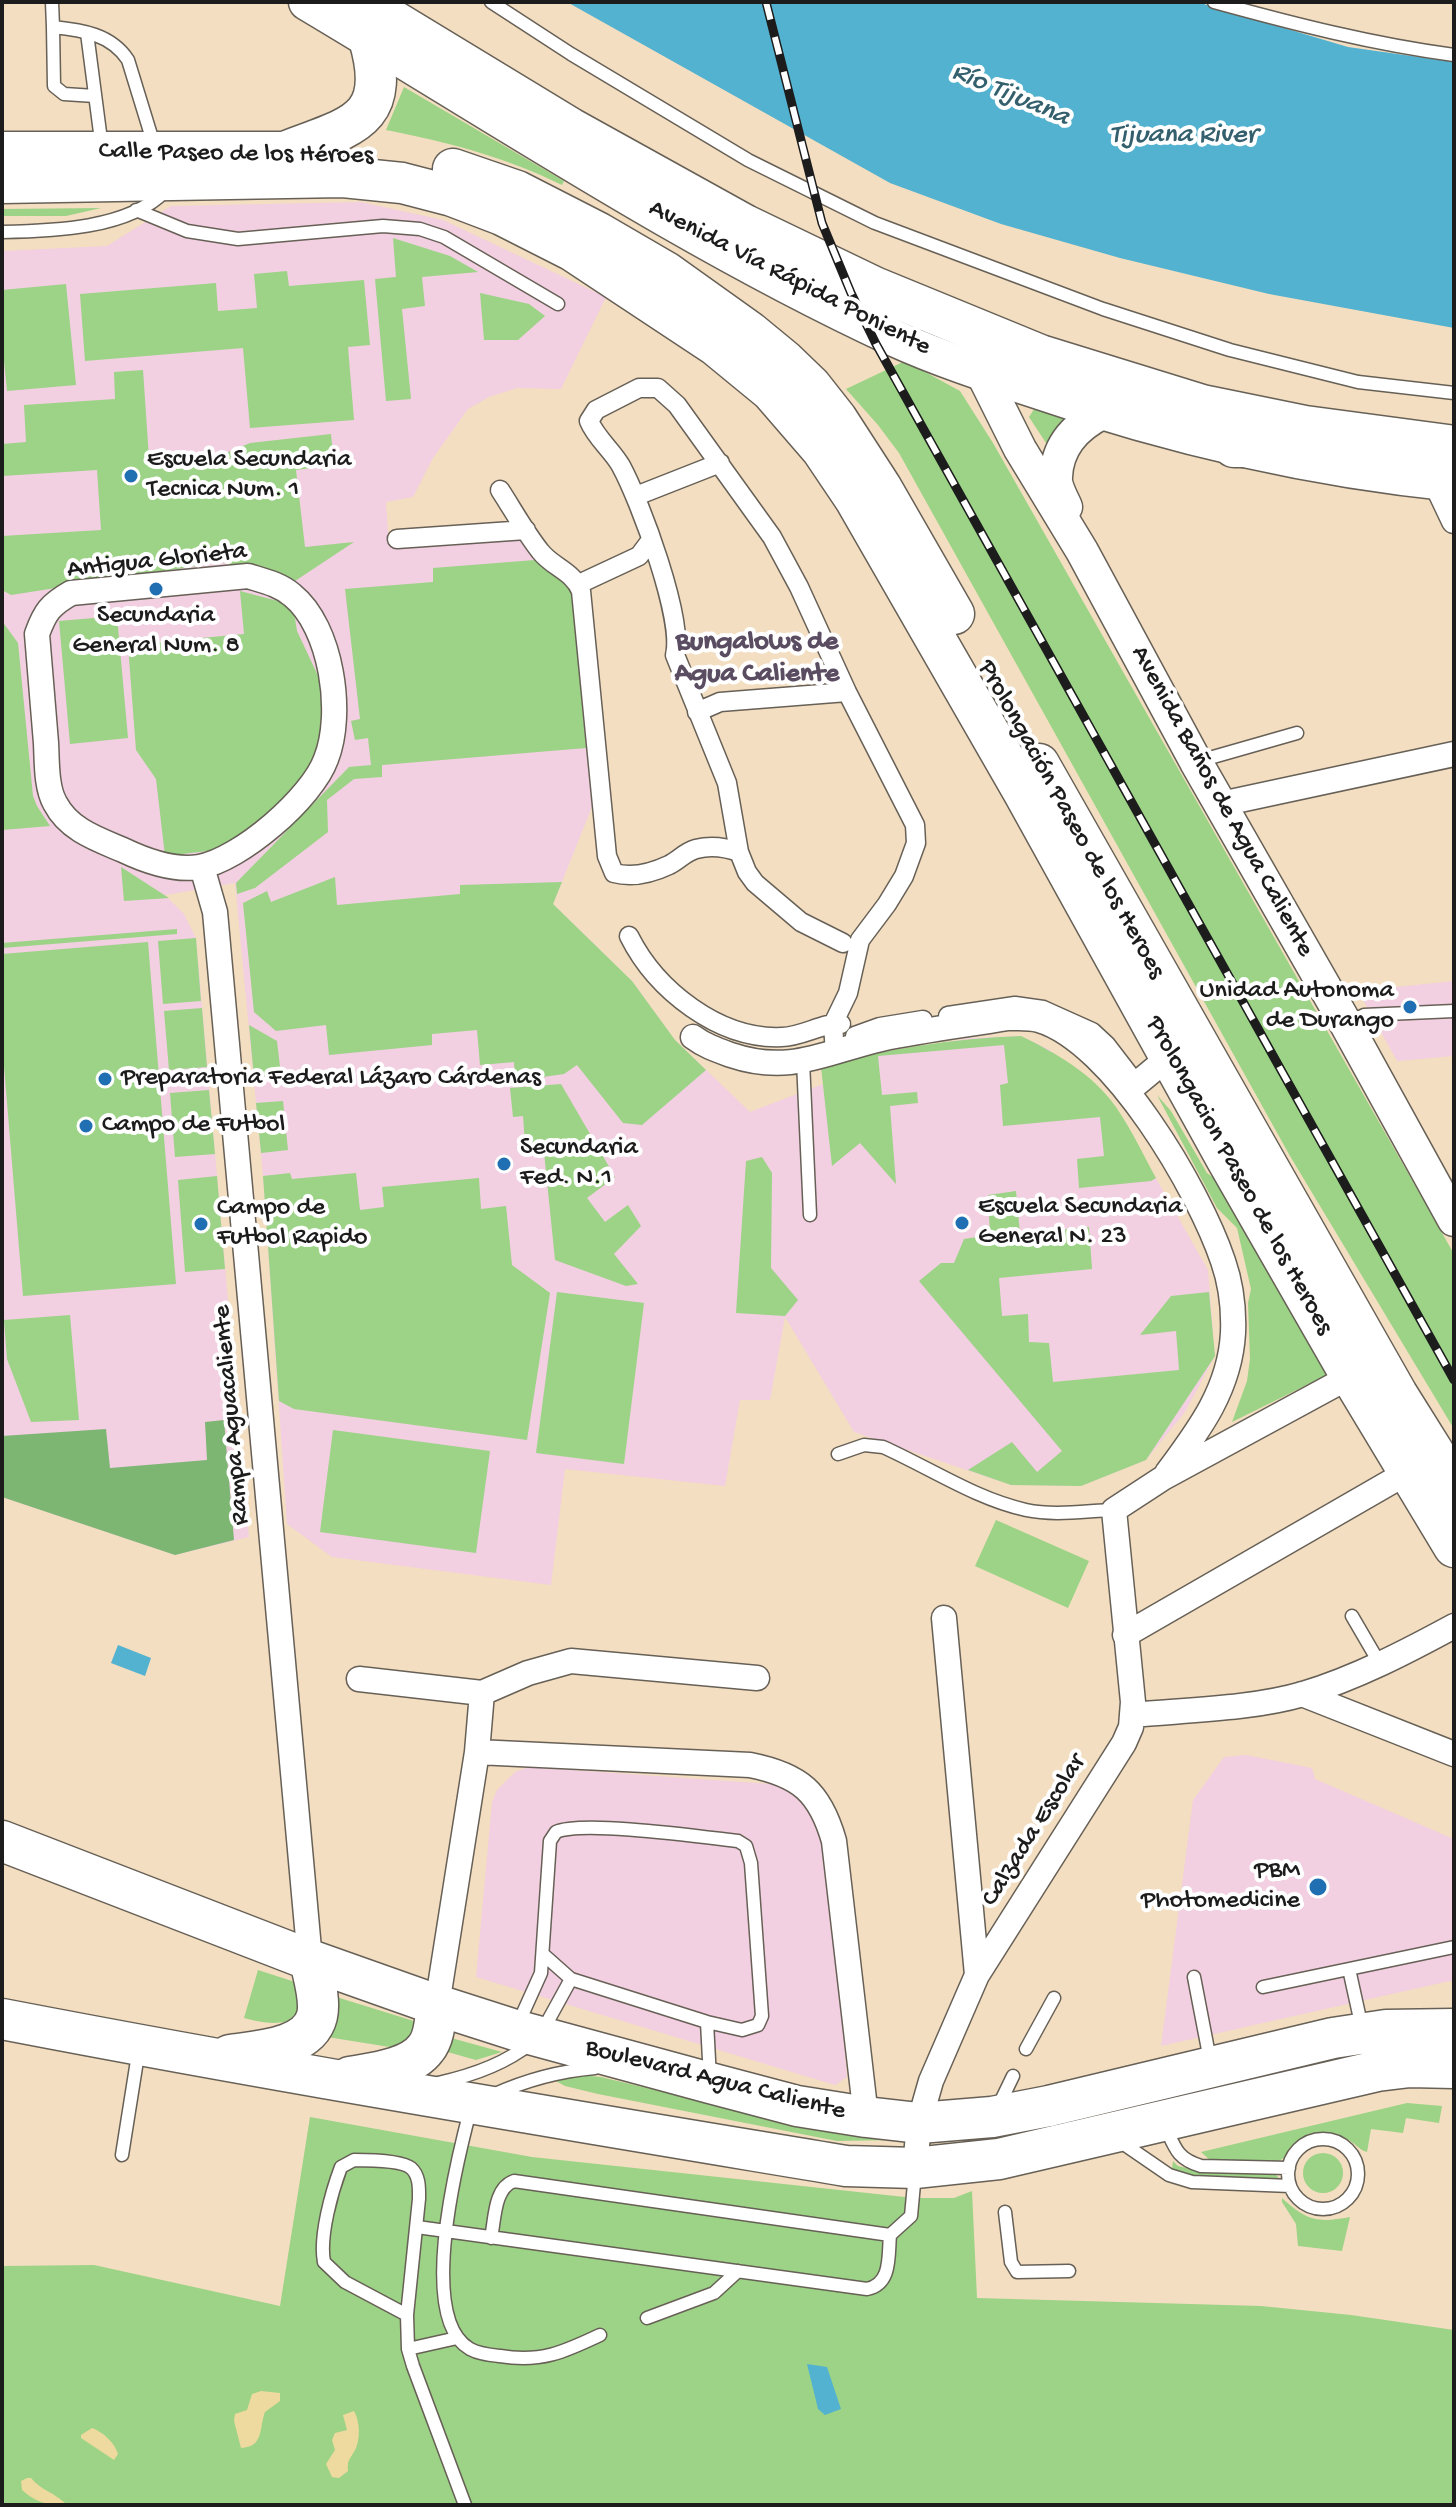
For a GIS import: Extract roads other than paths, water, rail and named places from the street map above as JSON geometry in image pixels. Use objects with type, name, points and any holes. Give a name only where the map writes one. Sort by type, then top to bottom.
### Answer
[{"type":"highway","name":"Avenida Vía Rápida Poniente","points":[[365,20],[745,226],[874,288],[1040,356],[1202,406],[1305,427],[1449,467]]},
{"type":"highway","points":[[517,129],[570,129]]},
{"type":"highway","points":[[1234,446],[1287,445],[1449,467]]},
{"type":"main road","name":"Avenida Vía Rápida Poniente","points":[[307,2],[365,20],[517,129],[689,233],[896,339],[982,373],[1102,413],[1234,446]]},
{"type":"main road","points":[[287,151],[347,128],[364,116],[374,101],[377,66],[365,20]]},
{"type":"main road","name":"Calle Paseo de los Héroes","points":[[2,183],[287,151],[370,156],[446,167],[517,191],[586,242]]},
{"type":"main road","name":"Calle Paseo de los Héroes","points":[[2,152],[102,152],[166,166],[402,183],[452,196],[586,242]]},
{"type":"main road","name":"Prolongacion Paseo de los Heroes","points":[[586,242],[771,391],[822,450],[917,605],[1169,1057],[1351,1376],[1454,1547]]},
{"type":"main road","name":"Prolongación Paseo de los Heroes","points":[[586,242],[666,272],[750,332],[811,386],[837,419],[889,501],[1397,1394],[1454,1485]]},
{"type":"main road","name":"Boulevard Agua Caliente","points":[[2,1841],[310,1960],[527,2034],[797,2106],[866,2117],[919,2123],[992,2117],[1333,2038],[1386,2030],[1453,2052]]},
{"type":"main road","points":[[207,2058],[269,2049],[295,2041],[312,2026],[317,2015],[317,2000],[310,1960]]},
{"type":"main road","points":[[330,2080],[374,2073],[410,2062],[426,2050],[432,2036],[437,2005]]},
{"type":"main road","name":"Boulevard Agua Caliente","points":[[2,2019],[330,2080],[846,2166],[915,2168],[1000,2165],[1162,2121],[1377,2071],[1410,2067],[1453,2052]]},
{"type":"street","name":"Avenida Baños de Agua Caliente","points":[[982,373],[1020,449],[1082,551],[1196,762],[1454,1220]]},
{"type":"street","points":[[834,1050],[833,1024],[848,993],[854,966],[852,942],[887,904],[904,876],[916,843],[916,833],[910,814],[772,537],[665,392],[650,387],[632,390],[596,410],[589,421],[615,456],[636,496],[658,562],[677,639],[675,655],[727,783],[739,852],[755,883],[801,922],[852,942]]},
{"type":"street","name":"Avenida Baños de Agua Caliente","points":[[1082,551],[1055,479],[1060,455],[1072,434],[1102,413]]},
{"type":"street","points":[[636,496],[720,463]]},
{"type":"street","points":[[1449,467],[1454,521]]},
{"type":"street","points":[[500,490],[554,566],[571,575],[579,584],[583,598],[607,856],[614,873],[630,877],[670,865],[683,854],[696,849],[724,847],[739,852]]},
{"type":"street","points":[[397,539],[526,530]]},
{"type":"street","points":[[579,584],[639,556],[651,540]]},
{"type":"street","points":[[639,556],[658,562]]},
{"type":"street","name":"Antigua Glorieta","points":[[248,576],[274,583],[294,596],[314,620],[328,664],[334,698],[334,736],[325,763],[310,787],[275,822],[232,854],[202,867],[168,866],[87,835],[68,822],[53,801],[37,634],[43,617],[53,603],[71,593],[248,576]]},
{"type":"street","points":[[697,712],[720,702],[847,692]]},
{"type":"street","points":[[1221,804],[1454,754]]},
{"type":"street","name":"Rampa Aguacaliente","points":[[202,867],[215,912],[310,1960]]},
{"type":"street","points":[[629,936],[647,965],[672,990],[696,1010],[744,1032],[780,1038],[833,1024],[876,1028],[999,1007],[1033,1007],[1092,1032],[1106,1045],[1206,1220],[1223,1261],[1232,1294],[1233,1334],[1220,1394],[1207,1419],[1163,1478]]},
{"type":"street","points":[[693,1037],[714,1049],[750,1061],[783,1064],[880,1040],[1008,1018],[1027,1018],[1049,1024],[1081,1043],[1132,1087]]},
{"type":"street","points":[[834,1050],[876,1028]]},
{"type":"street","points":[[1132,1087],[1169,1057]]},
{"type":"street","points":[[1114,1510],[1163,1478],[1351,1376]]},
{"type":"street","points":[[1125,1635],[1408,1472]]},
{"type":"street","name":"Calzada Escolar","points":[[915,2168],[919,2123],[931,2081],[977,1975],[1124,1743],[1133,1715],[1114,1510]]},
{"type":"street","points":[[944,1618],[977,1975]]},
{"type":"street","points":[[1133,1715],[1243,1704],[1302,1694],[1380,1664],[1454,1626]]},
{"type":"street","points":[[359,1679],[482,1693],[528,1673],[571,1661],[757,1678]]},
{"type":"street","points":[[437,2005],[477,1752],[482,1693]]},
{"type":"street","points":[[1302,1694],[1454,1754]]},
{"type":"street","points":[[477,1752],[750,1765],[788,1775],[802,1783],[821,1806],[834,1841],[866,2117]]},
{"type":"lane","points":[[52,2],[54,86],[64,94],[95,96]]},
{"type":"lane","points":[[491,2],[748,160],[875,223],[1103,309],[1230,350],[1358,382],[1454,393]]},
{"type":"lane","points":[[1214,2],[1398,48],[1454,55]]},
{"type":"lane","points":[[2,232],[64,229],[107,221],[136,210],[154,202],[166,166],[128,60],[120,48],[109,40],[87,33],[53,27]]},
{"type":"lane","points":[[87,33],[102,152]]},
{"type":"lane","points":[[136,210],[187,231],[209,237],[238,239],[383,226],[420,229],[444,237],[558,304]]},
{"type":"lane","points":[[1196,762],[1297,733]]},
{"type":"lane","points":[[1346,1024],[1364,1015],[1454,1011]]},
{"type":"lane","points":[[803,1061],[810,1215]]},
{"type":"lane","points":[[838,1454],[864,1445],[883,1447],[992,1499],[1028,1510],[1114,1510]]},
{"type":"lane","points":[[1352,1616],[1380,1664]]},
{"type":"lane","points":[[396,2091],[462,2078],[522,2050],[544,1955],[550,1841],[556,1832],[571,1828],[701,1837],[738,1841],[746,1846],[762,2016],[758,2025],[742,2030],[707,2022],[571,1979],[544,1955]]},
{"type":"lane","points":[[1263,1987],[1454,1947]]},
{"type":"lane","points":[[1349,1969],[1363,2033]]},
{"type":"lane","points":[[1194,1977],[1212,2067]]},
{"type":"lane","points":[[527,2034],[571,1979]]},
{"type":"lane","points":[[1026,2049],[1054,1998]]},
{"type":"lane","points":[[707,2022],[710,2083]]},
{"type":"lane","points":[[122,2155],[139,2045]]},
{"type":"lane","points":[[600,2335],[559,2355],[530,2359],[483,2354],[470,2349],[457,2338],[448,2318],[442,2286],[446,2232],[472,2104],[509,2088],[570,2070],[647,2067]]},
{"type":"lane","points":[[992,2117],[1013,2076]]},
{"type":"lane","points":[[1162,2121],[1178,2154],[1187,2162],[1201,2166],[1289,2168]]},
{"type":"lane","points":[[1109,2134],[1169,2175],[1192,2182],[1290,2186]]},
{"type":"lane","points":[[1324,2139],[1345,2147],[1353,2156],[1358,2179],[1355,2189],[1338,2206],[1327,2209],[1304,2204],[1290,2186],[1289,2168],[1294,2155],[1302,2147],[1324,2139]]},
{"type":"lane","points":[[407,2315],[345,2282],[324,2262],[325,2231],[335,2185],[341,2167],[354,2160],[401,2164],[412,2168],[418,2180],[417,2227],[407,2315],[408,2349],[465,2505]]},
{"type":"lane","points":[[417,2227],[867,2289],[877,2287],[886,2278],[890,2235],[911,2216],[915,2168]]},
{"type":"lane","points":[[491,2238],[501,2191],[514,2181],[890,2235]]},
{"type":"lane","points":[[1005,2212],[1011,2262],[1017,2272],[1069,2271]]},
{"type":"lane","points":[[647,2318],[714,2293],[738,2271]]},
{"type":"lane","points":[[408,2349],[457,2338]]},
{"type":"water","name":"Tijuana River","points":[[567,2],[1197,2],[1348,47],[1454,62],[1454,328],[1269,294],[1120,258],[1001,224],[890,183]]},
{"type":"water","points":[[118,1645],[151,1658],[145,1676],[111,1663]]},
{"type":"water","points":[[807,2364],[827,2367],[841,2409],[825,2415],[818,2409]]},
{"type":"railway","points":[[766,2],[822,223],[876,344],[1454,1380]]},
{"type":"place","name":"Escuela Secundaria Tecnica Num. 1","points":[[131,476]]},
{"type":"place","name":"Secundaria General Num. 8","points":[[156,589]]},
{"type":"place","name":"Unidad Autonoma de Durango","points":[[1410,1007]]},
{"type":"place","name":"Preparatoria Federal Lázaro Cárdenas","points":[[105,1079]]},
{"type":"place","name":"Campo de Futbol","points":[[86,1126]]},
{"type":"place","name":"Secundaria Fed. N.1","points":[[504,1164]]},
{"type":"place","name":"Escuela Secundaria General N. 23","points":[[962,1223]]},
{"type":"place","name":"Campo de Futbol Rapido","points":[[201,1224]]},
{"type":"place","name":"PBM Photomedicine","points":[[1318,1887]]},
{"type":"district","name":"Bungalows de Agua Caliente","points":[[757,660]]},
{"type":"water label","name":"Río Tijuana","points":[[1010,96]]}]
